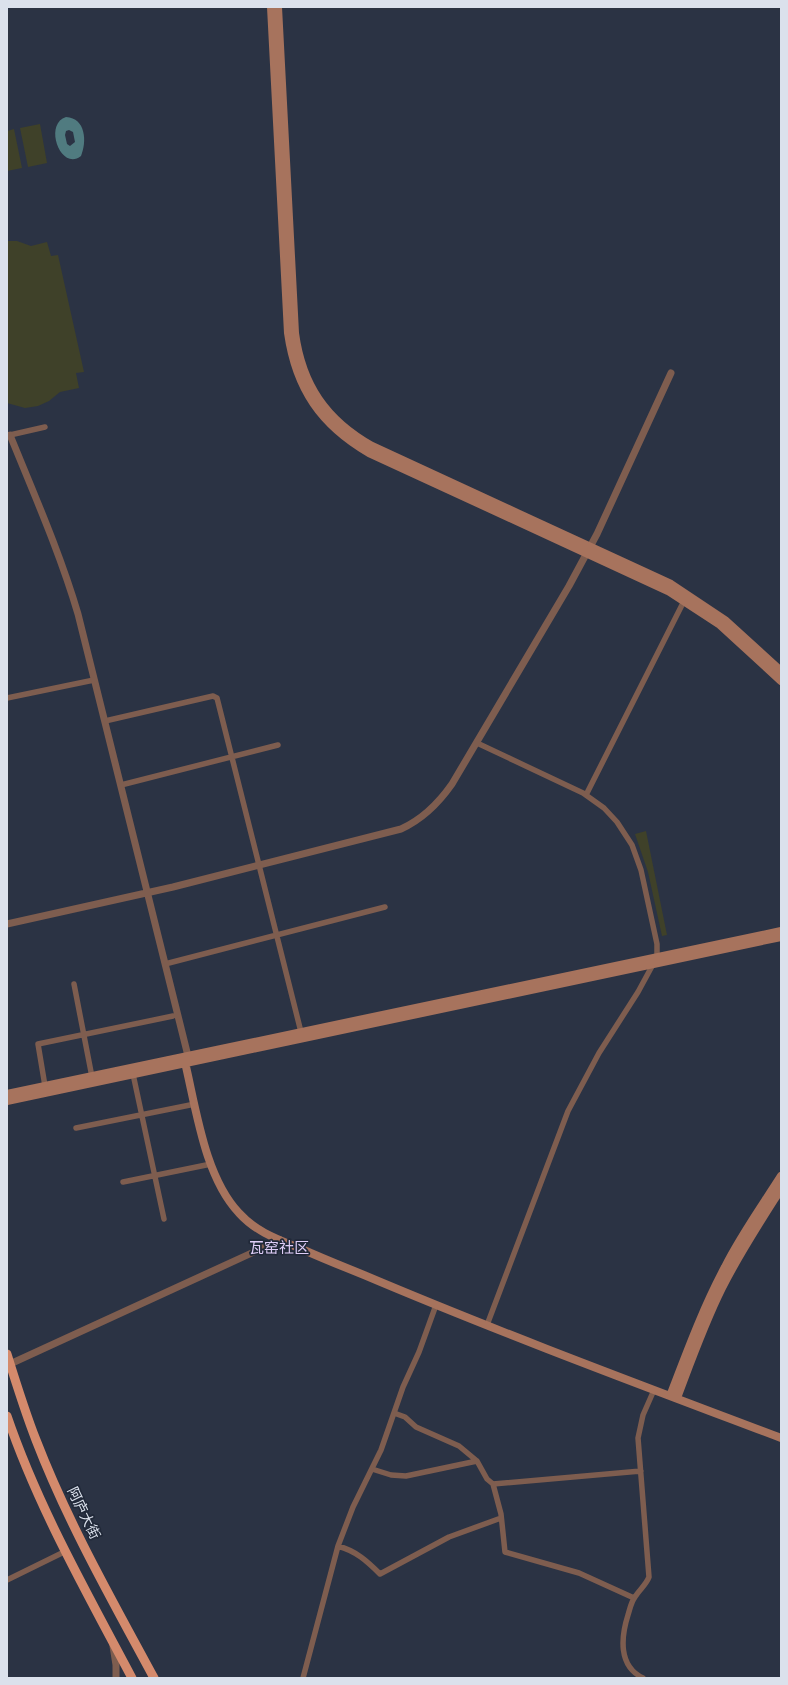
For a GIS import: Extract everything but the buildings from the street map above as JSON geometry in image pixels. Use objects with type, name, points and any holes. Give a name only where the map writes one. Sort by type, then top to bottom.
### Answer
[{"type":"highway","name":"阿庐大街","points":[[7,1354],[29,1422],[50,1474],[91,1560],[154,1678]]},
{"type":"highway","points":[[7,1416],[33,1482],[66,1551],[132,1678]]},
{"type":"main road","points":[[271,7],[288,333],[296,369],[311,401],[324,419],[351,442],[369,453],[588,551]]},
{"type":"main road","points":[[278,7],[295,333],[303,367],[314,392],[323,406],[338,422],[355,436],[372,446],[668,591],[686,597],[710,609],[738,631],[781,671]]},
{"type":"main road","points":[[686,597],[706,615],[734,636],[781,681]]},
{"type":"main road","points":[[7,1094],[187,1060],[655,960],[781,931]]},
{"type":"main road","points":[[7,1101],[133,1074],[301,1032],[655,960],[781,937]]},
{"type":"main road","points":[[187,1060],[195,1104],[211,1164],[222,1190],[240,1214],[263,1233],[436,1305],[488,1323],[781,1438]]},
{"type":"main road","points":[[187,1060],[218,1172],[230,1196],[250,1218],[265,1230],[654,1390],[674,1395],[781,1433]]},
{"type":"main road","points":[[674,1395],[694,1332],[721,1273],[736,1246],[781,1176]]},
{"type":"main road","points":[[674,1395],[721,1290],[742,1250],[781,1189]]},
{"type":"street","points":[[7,924],[145,894],[401,829],[409,826],[431,810],[442,798],[477,743],[570,586],[588,551],[671,373]]},
{"type":"street","points":[[45,427],[8,437],[67,579],[78,614],[92,680],[145,894],[165,964],[187,1060]]},
{"type":"street","points":[[586,795],[686,597]]},
{"type":"street","points":[[7,698],[92,680]]},
{"type":"street","points":[[92,680],[105,721],[174,1016],[187,1060]]},
{"type":"street","points":[[105,721],[215,696],[218,700],[301,1032]]},
{"type":"street","points":[[477,743],[586,795],[601,805],[614,818],[628,838],[636,853],[657,944],[655,960],[638,992],[598,1053],[568,1111],[488,1323]]},
{"type":"street","points":[[120,785],[278,745]]},
{"type":"street","points":[[165,964],[385,907]]},
{"type":"street","points":[[74,984],[92,1077]]},
{"type":"street","points":[[45,1086],[38,1044],[174,1016]]},
{"type":"street","points":[[133,1074],[164,1219]]},
{"type":"street","points":[[76,1128],[195,1104]]},
{"type":"street","points":[[123,1182],[211,1164]]},
{"type":"street","points":[[10,1364],[280,1240]]},
{"type":"street","points":[[303,1678],[338,1546],[353,1507],[381,1450],[408,1375],[419,1352],[436,1305]]},
{"type":"street","points":[[643,1678],[632,1671],[627,1662],[624,1653],[624,1627],[634,1598],[648,1580],[650,1570],[638,1438],[643,1415],[654,1390]]},
{"type":"street","points":[[394,1413],[405,1417],[416,1427],[459,1446],[477,1461],[487,1479],[493,1484],[501,1518],[505,1552],[579,1573],[634,1598]]},
{"type":"street","points":[[372,1469],[391,1475],[406,1476],[477,1461]]},
{"type":"street","points":[[493,1484],[641,1471]]},
{"type":"street","points":[[338,1546],[362,1556],[380,1574],[449,1537],[501,1518]]},
{"type":"street","points":[[7,1580],[66,1551]]},
{"type":"street","points":[[110,1636],[116,1659],[116,1678]]},
{"type":"shaded area","points":[[66,117],[73,118],[81,126],[84,144],[81,156],[74,159],[67,158],[61,153],[55,137],[56,128],[59,121]],"holes":[[[69,130],[73,132],[75,142],[70,146],[67,144],[65,135],[66,131]]]},
{"type":"shaded area","points":[[40,124],[47,163],[28,167],[20,128]]},
{"type":"shaded area","points":[[14,129],[22,168],[7,171],[7,131]]},
{"type":"shaded area","points":[[7,241],[17,241],[31,246],[47,242],[51,256],[58,255],[84,372],[76,373],[79,388],[60,392],[49,401],[38,406],[25,408],[7,403]]},
{"type":"shaded area","points":[[646,831],[667,935],[662,936],[648,872],[635,834]]},
{"type":"district","name":"瓦窑社区","points":[[279,1248]]}]
